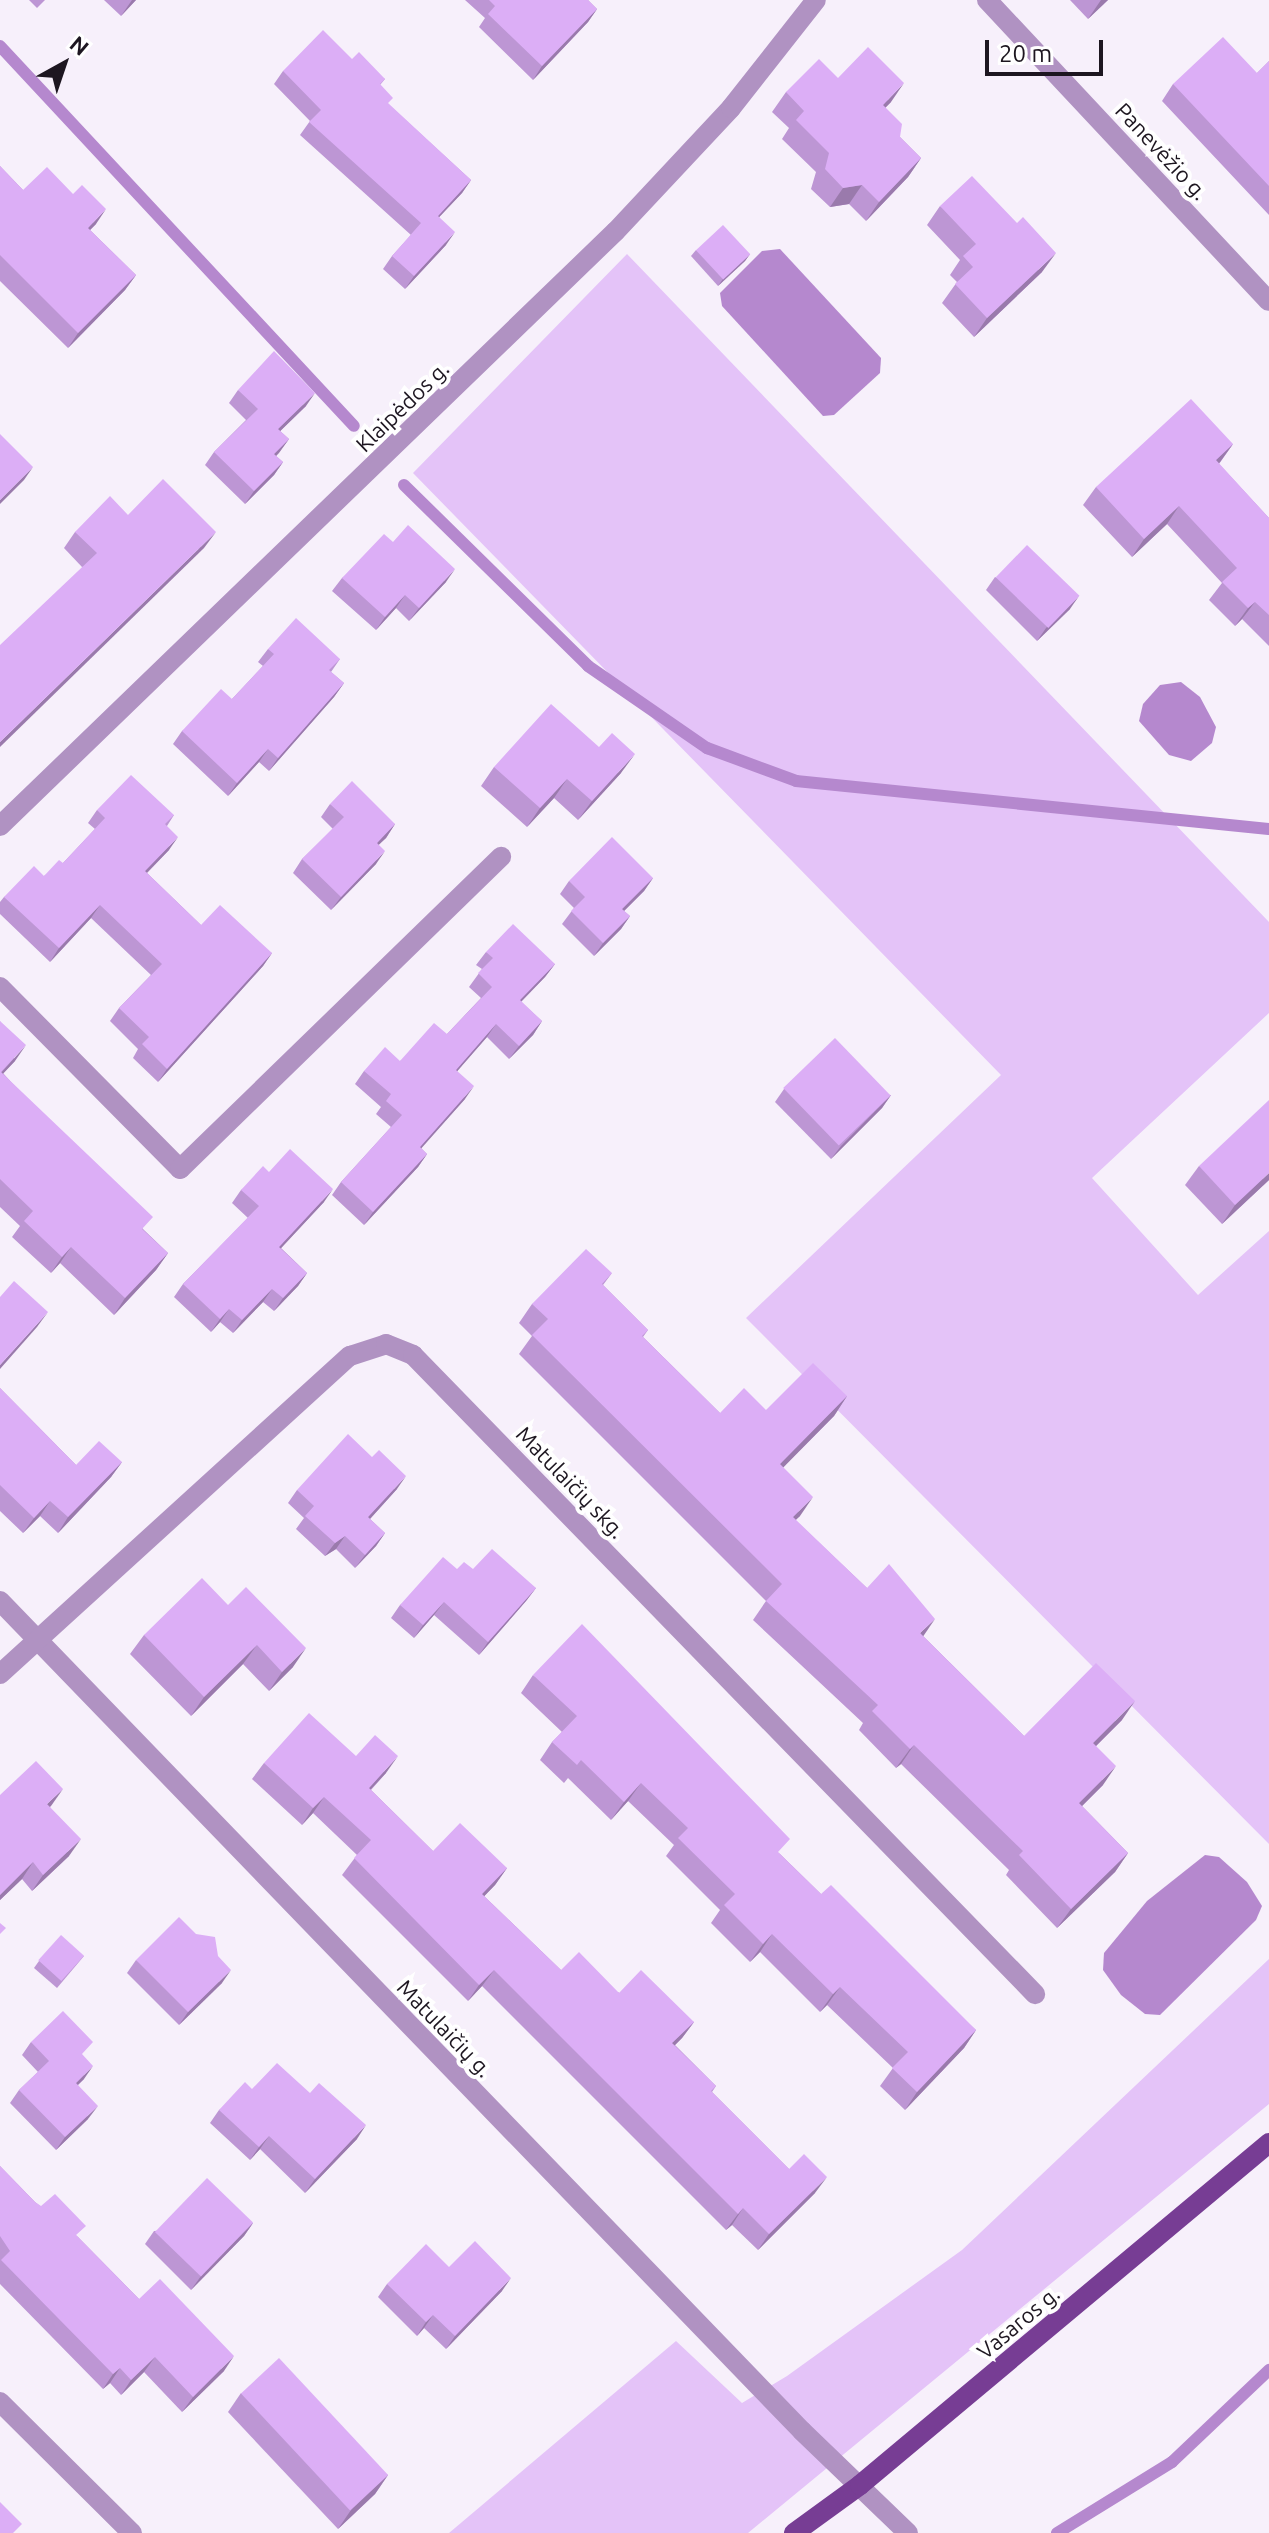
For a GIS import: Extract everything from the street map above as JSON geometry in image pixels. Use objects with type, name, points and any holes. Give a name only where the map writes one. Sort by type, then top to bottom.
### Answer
[{"type":"main road","name":"Vasaros g.","points":[[794,2533],[860,2485],[1269,2143]]},
{"type":"street","name":"Klaipėdos g.","points":[[0,826],[616,231],[731,108],[816,0]]},
{"type":"street","name":"Panevėžio g.","points":[[987,0],[1269,301]]},
{"type":"street","points":[[0,987],[180,1169],[501,857]]},
{"type":"street","name":"Matulaičių skg.","points":[[0,1674],[350,1356],[386,1344],[413,1355],[1035,1994]]},
{"type":"street","name":"Matulaičių g.","points":[[0,1601],[908,2533]]},
{"type":"street","points":[[0,2402],[132,2533]]},
{"type":"shaded area","points":[[780,249],[881,358],[880,373],[834,415],[823,416],[722,306],[720,293],[762,251]]},
{"type":"shaded area","points":[[627,254],[1269,922],[1269,1013],[1092,1178],[1198,1295],[1269,1231],[1269,1844],[746,1318],[1001,1075],[413,473]]},
{"type":"shaded area","points":[[1181,682],[1200,697],[1216,727],[1212,743],[1191,761],[1169,755],[1139,721],[1143,704],[1160,685]]},
{"type":"shaded area","points":[[1205,1855],[1219,1857],[1247,1882],[1262,1906],[1256,1920],[1160,2015],[1145,2014],[1121,1995],[1103,1970],[1104,1953],[1147,1901]]},
{"type":"shaded area","points":[[1269,1959],[1269,2104],[748,2533],[449,2533],[676,2341],[742,2403],[787,2376],[962,2250]]},
{"type":"building","points":[[489,0],[588,0],[597,9],[542,66],[488,14],[495,6]]},
{"type":"building","points":[[323,30],[352,59],[359,52],[385,79],[380,84],[393,98],[388,103],[471,180],[438,216],[455,232],[414,276],[392,256],[421,223],[309,122],[321,110],[283,71]]},
{"type":"building","points":[[1223,37],[1257,73],[1269,61],[1269,186],[1173,84]]},
{"type":"building","points":[[868,47],[904,83],[883,105],[902,124],[900,137],[921,158],[879,202],[862,185],[843,188],[825,169],[829,153],[796,120],[804,111],[786,92],[819,59],[838,78]]},
{"type":"building","points":[[0,166],[23,190],[47,167],[73,194],[82,185],[106,209],[88,228],[136,275],[78,333],[0,255]]},
{"type":"building","points":[[972,176],[1017,223],[1023,217],[1056,253],[987,318],[955,284],[973,267],[963,256],[976,244],[940,206]]},
{"type":"building","points":[[723,225],[750,254],[723,279],[696,250]]},
{"type":"building","points":[[274,351],[315,393],[278,429],[289,439],[274,454],[283,462],[254,491],[214,452],[258,409],[238,390]]},
{"type":"building","points":[[1191,399],[1233,444],[1216,460],[1269,518],[1269,615],[1255,602],[1248,608],[1222,582],[1237,568],[1179,506],[1144,539],[1096,487]]},
{"type":"building","points":[[0,434],[33,467],[0,500]]},
{"type":"building","points":[[163,479],[216,532],[0,742],[0,645],[97,553],[75,532],[110,496],[128,515]]},
{"type":"building","points":[[408,525],[455,569],[419,608],[405,595],[385,617],[342,578],[384,534],[393,542]]},
{"type":"building","points":[[1027,545],[1080,596],[1048,628],[996,577]]},
{"type":"building","points":[[296,618],[340,659],[329,670],[344,683],[278,758],[268,749],[237,783],[182,731],[221,689],[232,699],[274,654],[268,649]]},
{"type":"building","points":[[551,704],[599,747],[612,733],[635,754],[592,801],[567,779],[540,808],[494,767]]},
{"type":"building","points":[[131,775],[174,815],[165,824],[178,837],[145,871],[201,925],[220,905],[272,953],[167,1069],[142,1044],[149,1037],[119,1008],[162,964],[100,905],[59,948],[4,897],[34,866],[44,876],[59,860],[63,863],[105,818],[97,810]]},
{"type":"building","points":[[352,781],[395,824],[377,843],[385,851],[341,897],[302,859],[344,817],[330,804]]},
{"type":"building","points":[[612,837],[653,878],[622,909],[630,916],[603,943],[571,911],[585,897],[569,881]]},
{"type":"building","points":[[513,924],[555,964],[520,1000],[542,1021],[519,1046],[496,1024],[456,1070],[474,1086],[420,1147],[427,1154],[373,1212],[341,1182],[402,1115],[386,1101],[391,1094],[364,1071],[385,1047],[400,1061],[434,1023],[447,1034],[492,987],[478,973],[493,958],[486,952]]},
{"type":"building","points":[[0,1021],[26,1045],[1,1072],[153,1217],[142,1229],[168,1253],[125,1298],[71,1247],[62,1257],[24,1221],[33,1211],[0,1179]]},
{"type":"building","points":[[835,1038],[891,1096],[839,1146],[783,1088]]},
{"type":"building","points":[[1269,1100],[1269,1173],[1235,1205],[1199,1166]]},
{"type":"building","points":[[290,1149],[333,1189],[279,1247],[307,1273],[283,1298],[272,1289],[242,1320],[229,1309],[220,1319],[183,1284],[259,1206],[241,1190],[263,1166],[269,1172]]},
{"type":"building","points":[[586,1249],[612,1273],[602,1284],[648,1330],[642,1336],[720,1413],[744,1388],[766,1410],[813,1363],[847,1396],[780,1464],[813,1497],[793,1517],[867,1588],[889,1564],[935,1619],[920,1633],[1024,1736],[1096,1663],[1135,1701],[1093,1743],[1116,1766],[1079,1803],[1128,1853],[1071,1909],[1019,1855],[1023,1851],[914,1745],[910,1749],[872,1711],[878,1705],[766,1601],[782,1584],[532,1335],[548,1319],[532,1304]]},
{"type":"building","points":[[14,1281],[48,1312],[0,1365],[0,1297]]},
{"type":"building","points":[[0,1388],[76,1465],[99,1441],[122,1462],[68,1517],[50,1501],[34,1518],[0,1485]]},
{"type":"building","points":[[348,1434],[372,1457],[379,1450],[406,1476],[368,1517],[385,1533],[365,1555],[345,1536],[335,1543],[305,1516],[314,1506],[297,1490]]},
{"type":"building","points":[[492,1549],[536,1588],[488,1642],[444,1602],[423,1625],[400,1605],[443,1557],[457,1569],[464,1562],[473,1569]]},
{"type":"building","points":[[202,1578],[228,1605],[246,1587],[306,1648],[282,1672],[257,1645],[204,1697],[144,1635]]},
{"type":"building","points":[[582,1624],[790,1839],[778,1852],[821,1894],[831,1885],[976,2030],[917,2092],[892,2068],[908,2052],[840,1987],[833,1994],[772,1934],[763,1944],[724,1905],[735,1894],[678,1838],[688,1828],[641,1783],[624,1802],[581,1760],[577,1765],[552,1742],[577,1716],[533,1675]]},
{"type":"building","points":[[309,1713],[356,1756],[375,1735],[398,1756],[369,1788],[433,1851],[460,1823],[507,1868],[482,1894],[561,1970],[579,1952],[619,1993],[641,1970],[694,2022],[672,2043],[716,2086],[711,2091],[789,2169],[804,2154],[827,2177],[769,2234],[743,2208],[738,2214],[494,1970],[479,1985],[354,1858],[371,1840],[324,1797],[313,1808],[264,1763]]},
{"type":"building","points":[[36,1761],[63,1789],[47,1804],[81,1839],[43,1875],[33,1862],[0,1895],[0,1795]]},
{"type":"building","points":[[179,1917],[196,1934],[215,1937],[218,1956],[231,1970],[188,2012],[136,1960]]},
{"type":"building","points":[[61,1935],[84,1956],[61,1981],[38,1960]]},
{"type":"building","points":[[63,2011],[93,2042],[82,2054],[93,2066],[76,2083],[98,2106],[65,2137],[19,2090],[49,2061],[31,2042]]},
{"type":"building","points":[[277,2063],[310,2093],[319,2083],[366,2125],[315,2179],[269,2136],[259,2147],[219,2110],[245,2082],[252,2089]]},
{"type":"building","points":[[0,2166],[41,2206],[55,2194],[86,2226],[76,2235],[139,2299],[160,2279],[234,2356],[193,2397],[155,2357],[131,2380],[120,2368],[113,2374],[1,2260],[10,2251],[0,2236]]},
{"type":"building","points":[[207,2178],[253,2222],[201,2276],[155,2232]]},
{"type":"building","points":[[475,2241],[511,2278],[455,2336],[433,2315],[426,2322],[387,2284],[426,2244],[449,2267]]},
{"type":"building","points":[[279,2358],[388,2475],[350,2510],[241,2393]]},
{"type":"building","points":[[0,2502],[22,2524],[13,2533],[0,2533]]},
{"type":"waterway","points":[[0,46],[354,426]]},
{"type":"waterway","points":[[404,485],[588,666],[707,748],[796,781],[1269,829]]},
{"type":"waterway","points":[[1057,2533],[1172,2462],[1269,2370]]}]
